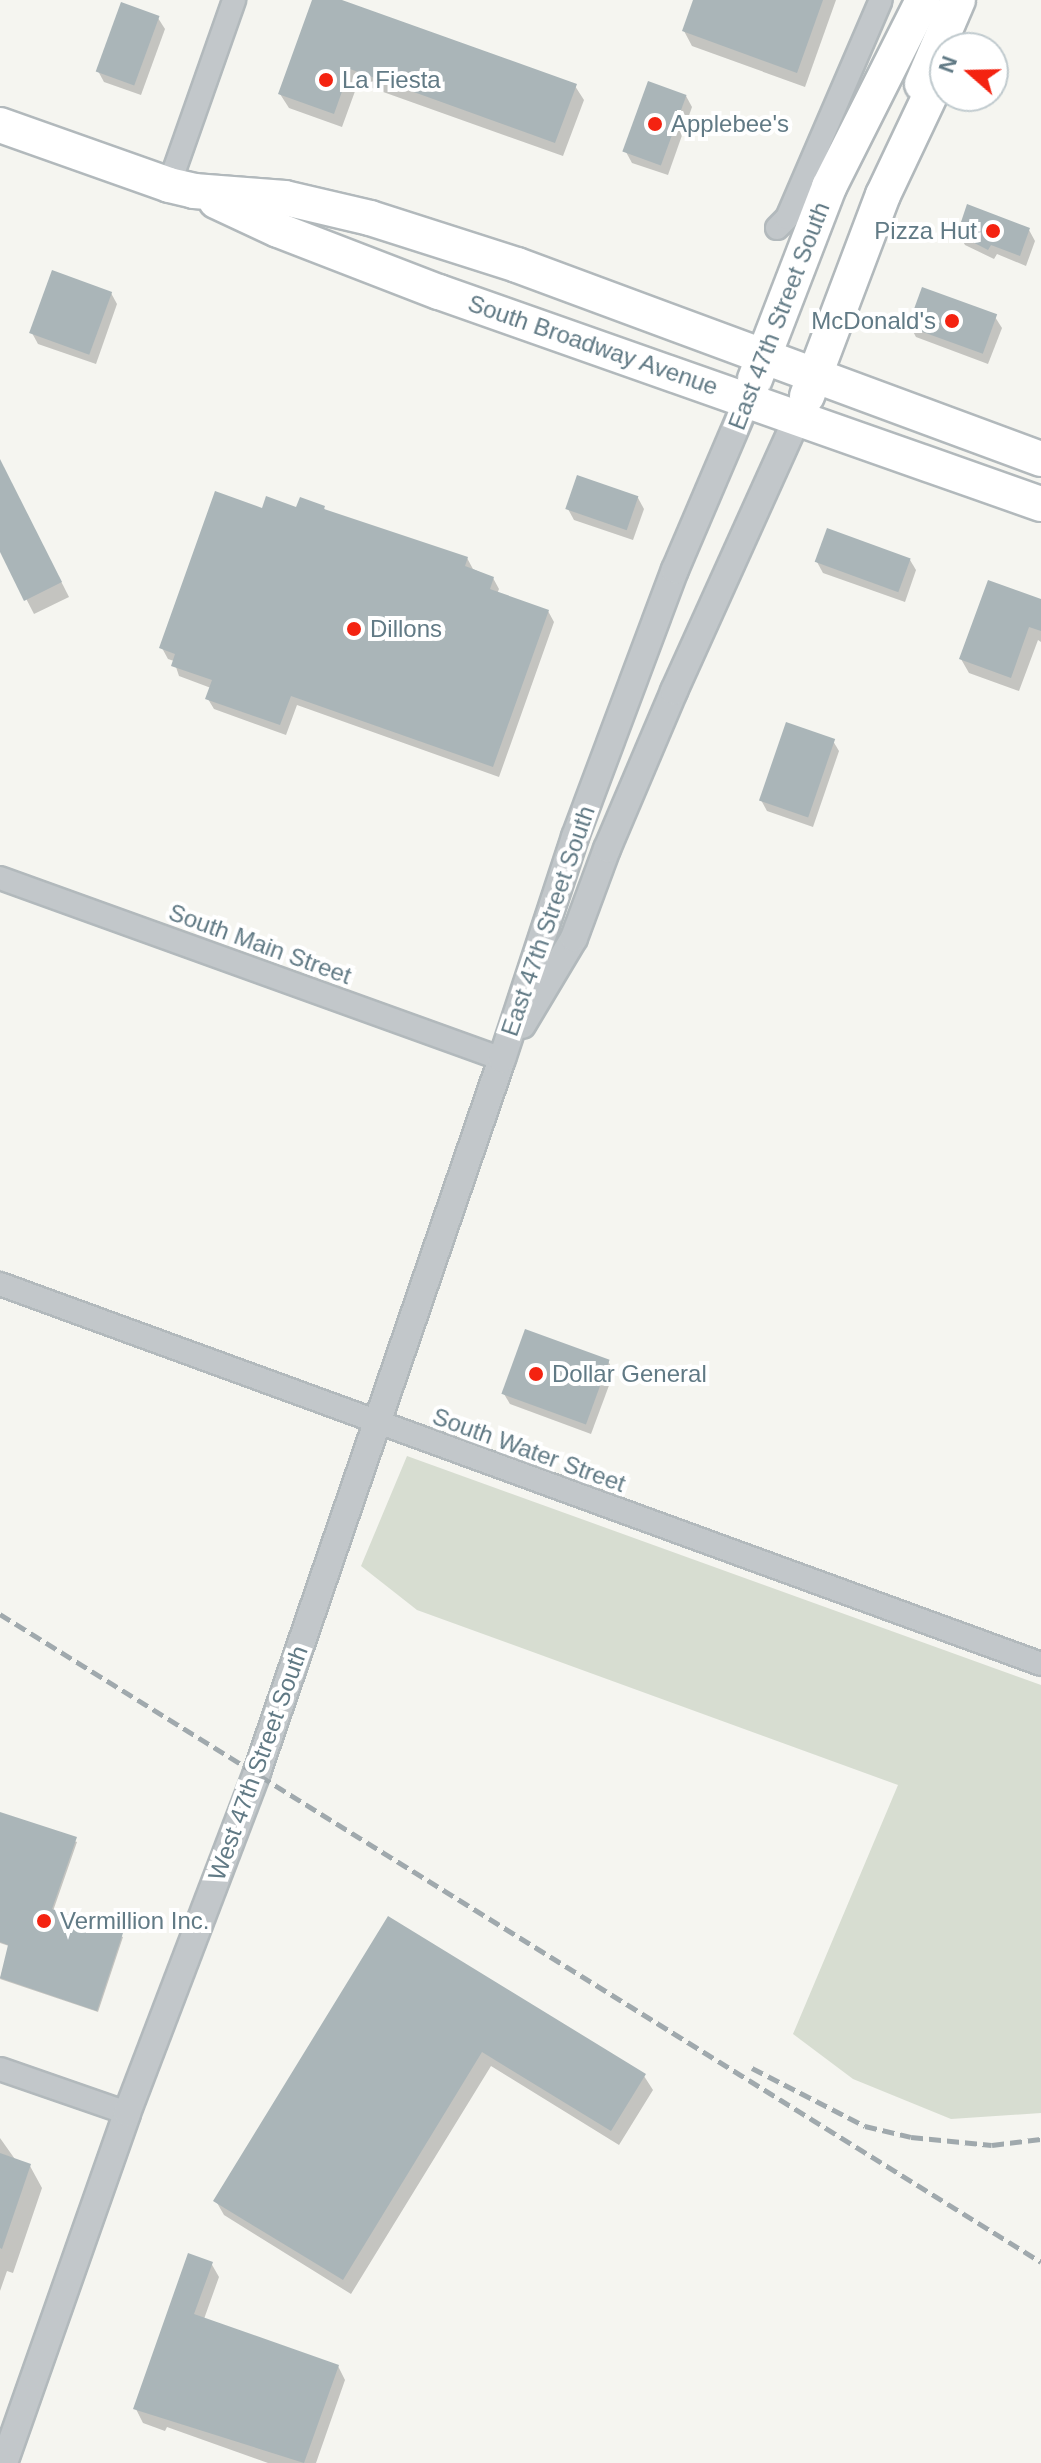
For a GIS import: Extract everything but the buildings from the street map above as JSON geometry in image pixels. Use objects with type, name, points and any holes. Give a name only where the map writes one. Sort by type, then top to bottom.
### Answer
[{"type":"main road","name":"East 47th Street South","points":[[748,399],[829,187],[923,0]]},
{"type":"main road","points":[[909,143],[915,99],[958,0]]},
{"type":"main road","points":[[959,32],[972,0]]},
{"type":"main road","name":"East 47th Street South","points":[[797,418],[816,376],[883,195],[929,99]]},
{"type":"main road","name":"South Broadway Avenue","points":[[0,125],[182,188],[278,230],[430,289],[1041,504]]},
{"type":"main road","name":"South Broadway Avenue","points":[[182,188],[285,198],[370,218],[517,265],[1041,459]]},
{"type":"street","points":[[182,188],[234,0]]},
{"type":"street","points":[[777,228],[787,218],[800,191],[881,0]]},
{"type":"street","name":"East 47th Street South","points":[[502,1059],[575,837],[675,570],[748,399]]},
{"type":"street","name":"East 47th Street South","points":[[502,1059],[574,938],[607,849],[667,706],[797,418]]},
{"type":"street","name":"South Main Street","points":[[0,878],[502,1059]]},
{"type":"street","name":"West 47th Street South","points":[[4,2463],[127,2113],[257,1772],[502,1059]]},
{"type":"street","name":"South Water Street","points":[[0,1284],[1041,1664]]},
{"type":"street","points":[[0,2069],[127,2113]]},
{"type":"shaded area","points":[[407,1456],[1041,1685],[1041,2113],[951,2119],[853,2079],[793,2034],[898,1785],[417,1610],[361,1566]]},
{"type":"railway","points":[[0,1614],[1041,2262]]},
{"type":"railway","points":[[752,2068],[865,2126],[911,2137],[992,2145],[1041,2139]]},
{"type":"place","name":"La Fiesta","points":[[326,80]]},
{"type":"place","name":"Applebee's","points":[[655,124]]},
{"type":"place","name":"Pizza Hut","points":[[993,231]]},
{"type":"place","name":"McDonald's","points":[[952,321]]},
{"type":"place","name":"Dillons","points":[[354,629]]},
{"type":"place","name":"Dollar General","points":[[536,1374]]},
{"type":"place","name":"Vermillion Inc.","points":[[44,1921]]}]
